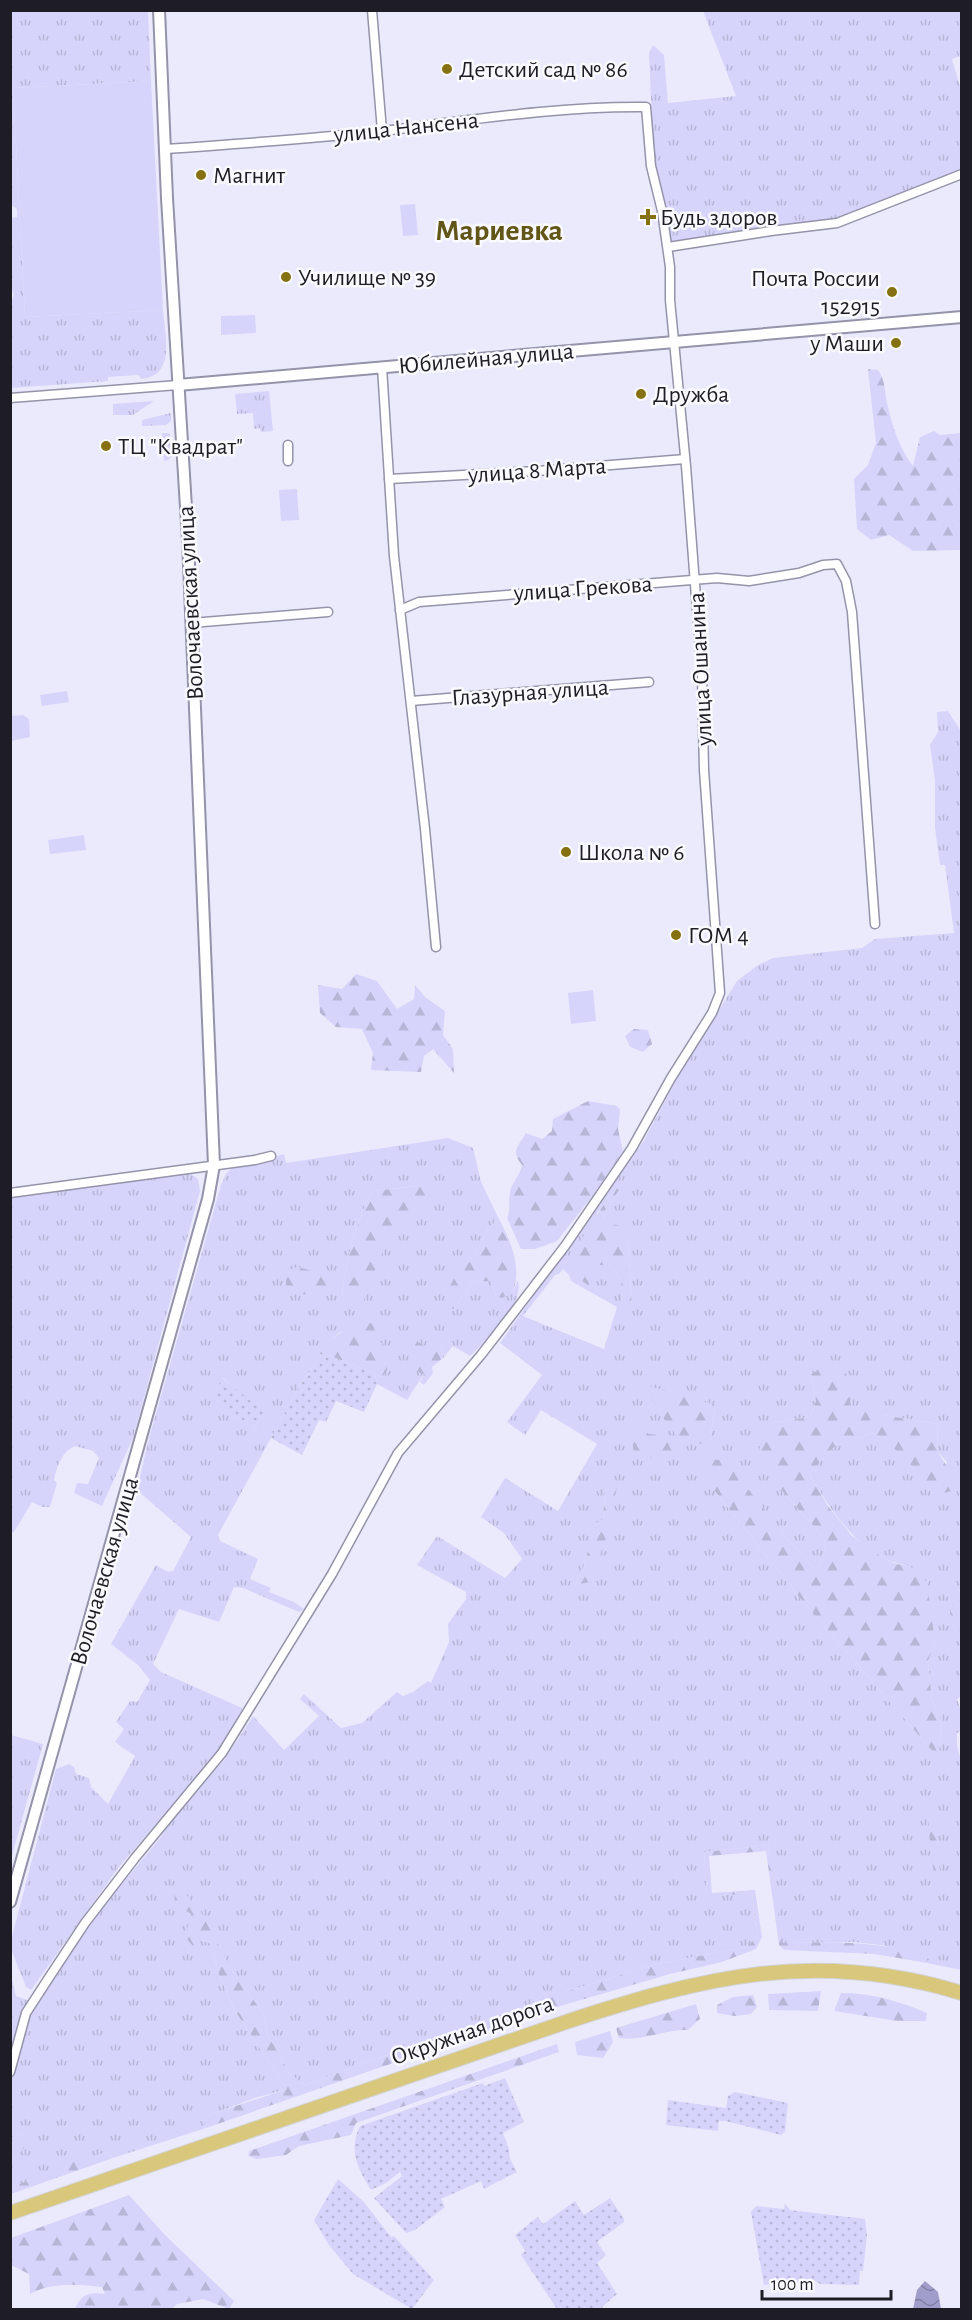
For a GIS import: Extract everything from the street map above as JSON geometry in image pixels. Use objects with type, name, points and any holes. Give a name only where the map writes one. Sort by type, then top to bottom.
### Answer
[{"type":"main road","name":"Окружная дорога","points":[[10,2212],[563,2023],[680,1987],[767,1972],[831,1970],[891,1975],[962,1993]]},
{"type":"street","name":"Волочаевская улица","points":[[10,1902],[209,1195],[214,1165],[191,623],[159,10]]},
{"type":"street","points":[[372,10],[382,131]]},
{"type":"street","name":"улица Нансена","points":[[165,149],[382,131],[593,107],[646,107]]},
{"type":"street","name":"улица Ошанина","points":[[10,2072],[26,2013],[85,1923],[135,1858],[222,1753],[333,1574],[398,1453],[481,1355],[565,1246],[632,1148],[671,1078],[712,1013],[719,996],[720,981],[704,770],[702,676],[668,247],[651,166],[646,107]]},
{"type":"street","points":[[668,247],[771,231],[837,224],[962,174]]},
{"type":"street","name":"Юбилейная улица","points":[[10,398],[962,317]]},
{"type":"street","points":[[382,367],[400,610],[436,947]]},
{"type":"street","points":[[288,445],[288,461]]},
{"type":"street","name":"улица 8 Марта","points":[[389,479],[537,471],[685,459]]},
{"type":"street","name":"улица Грекова","points":[[400,610],[419,602],[695,579],[717,578],[749,581],[837,564],[846,581],[852,612],[875,924]]},
{"type":"street","points":[[191,623],[328,612]]},
{"type":"street","name":"Глазурная улица","points":[[411,701],[649,682]]},
{"type":"street","points":[[10,1193],[271,1156]]},
{"type":"green space","points":[[11,11],[148,11],[151,81],[13,88],[25,317],[163,310],[166,353],[164,363],[152,376],[141,379],[139,375],[108,377],[108,381],[11,388],[10,306],[14,295],[11,287],[11,218],[17,217],[17,209],[10,204]]},
{"type":"green space","points":[[703,11],[961,11],[961,56],[952,59],[961,90],[961,170],[835,220],[670,244],[654,165],[649,53],[653,45],[664,55],[668,103],[736,96]]},
{"type":"green space","points":[[151,81],[163,310],[25,317],[13,88]]},
{"type":"green space","points":[[415,204],[418,235],[403,236],[400,205]]},
{"type":"green space","points":[[255,315],[256,333],[221,335],[221,316]]},
{"type":"green space","points":[[868,369],[878,370],[880,374],[894,428],[913,466],[920,437],[934,431],[940,435],[961,433],[961,550],[913,551],[889,535],[871,540],[857,529],[854,479],[868,465],[876,443]]},
{"type":"green space","points":[[269,391],[273,431],[261,432],[260,428],[254,429],[253,413],[237,414],[235,394]]},
{"type":"green space","points":[[154,401],[133,415],[113,415],[113,404]]},
{"type":"green space","points":[[171,413],[171,421],[166,425],[142,426],[142,420]]},
{"type":"green space","points":[[162,433],[169,433],[172,438],[173,455],[164,461]]},
{"type":"green space","points":[[297,489],[299,520],[281,521],[279,490]]},
{"type":"green space","points":[[67,691],[69,702],[42,706],[40,695]]},
{"type":"green space","points":[[948,711],[962,733],[962,1593],[957,1588],[952,1624],[962,1635],[961,1695],[957,1700],[961,1710],[962,1731],[957,1733],[957,1745],[962,1765],[961,1970],[927,1963],[929,1959],[881,1945],[854,1942],[782,1943],[768,1845],[704,1852],[707,1896],[752,1893],[757,1937],[746,1947],[653,1965],[565,1992],[546,1992],[531,2004],[304,2085],[289,2073],[274,2044],[268,2038],[265,2016],[191,1914],[202,1940],[211,1944],[219,1975],[235,2011],[287,2089],[204,2117],[206,2128],[113,2158],[107,2152],[11,2187],[11,2162],[25,2147],[25,2133],[11,2139],[10,1971],[16,1996],[38,2004],[88,1925],[160,1838],[171,1821],[225,1759],[253,1716],[284,1750],[319,1716],[300,1699],[304,1694],[341,1728],[362,1723],[397,1692],[403,1696],[428,1681],[431,1683],[449,1642],[448,1624],[466,1599],[466,1592],[417,1565],[437,1536],[505,1578],[522,1559],[504,1533],[481,1517],[505,1478],[558,1511],[597,1444],[541,1410],[525,1435],[507,1422],[542,1375],[500,1343],[643,1142],[679,1075],[737,981],[758,965],[773,958],[862,948],[875,939],[954,933],[945,865],[940,865],[935,828],[935,780],[930,745],[938,732],[937,712]],"holes":[[[619,1190],[602,1216],[628,1241],[632,1307],[622,1302],[621,1280],[611,1265],[597,1265],[597,1213]],[[563,1269],[571,1281],[617,1307],[604,1349],[523,1316],[555,1275]],[[811,1374],[849,1406],[854,1414],[883,1415],[938,1424],[937,1451],[947,1462],[934,1496],[918,1473],[894,1446],[873,1433],[836,1445],[809,1474],[828,1504],[850,1532],[863,1544],[893,1562],[910,1566],[935,1643],[928,1661],[932,1701],[941,1720],[939,1753],[935,1754],[800,1598],[714,1490],[780,1530],[816,1571],[826,1551],[824,1538],[784,1493],[777,1477],[772,1423],[810,1417],[816,1401]],[[715,1405],[710,1443],[664,1419]],[[605,1491],[605,1541],[579,1584],[576,1580],[582,1572],[596,1524],[603,1520]]]},
{"type":"green space","points":[[23,715],[29,719],[30,737],[11,741],[11,716]]},
{"type":"green space","points":[[84,835],[86,850],[50,854],[48,840]]},
{"type":"green space","points":[[356,974],[377,981],[397,1009],[414,999],[415,985],[425,997],[445,1011],[443,1035],[453,1049],[454,1073],[433,1049],[424,1056],[421,1072],[371,1070],[373,1053],[362,1029],[336,1027],[320,1013],[318,985],[342,989]]},
{"type":"green space","points":[[593,990],[596,1021],[571,1024],[568,993]]},
{"type":"green space","points":[[634,1029],[648,1030],[652,1044],[643,1052],[630,1047],[625,1036]]},
{"type":"green space","points":[[588,1101],[617,1106],[620,1110],[618,1129],[623,1151],[594,1194],[557,1241],[535,1249],[521,1249],[507,1218],[510,1190],[522,1165],[516,1156],[516,1149],[526,1133],[542,1139],[552,1131],[553,1119]]},
{"type":"green space","points":[[448,1138],[473,1148],[481,1182],[499,1219],[488,1228],[474,1259],[460,1267],[454,1309],[473,1282],[491,1281],[496,1296],[513,1292],[518,1280],[516,1300],[503,1321],[470,1356],[453,1346],[443,1358],[441,1342],[425,1347],[416,1341],[408,1363],[424,1374],[407,1400],[377,1384],[375,1374],[382,1377],[381,1352],[380,1345],[371,1338],[340,1332],[323,1350],[300,1385],[218,1535],[220,1541],[258,1559],[250,1579],[271,1588],[269,1592],[294,1602],[304,1609],[299,1612],[243,1588],[234,1587],[219,1622],[179,1609],[153,1664],[161,1672],[242,1708],[243,1712],[212,1759],[118,1868],[31,1990],[26,1987],[11,1949],[11,1940],[56,1769],[69,1764],[74,1767],[76,1774],[89,1778],[91,1787],[108,1804],[135,1756],[115,1742],[124,1729],[116,1722],[130,1701],[137,1702],[150,1680],[138,1665],[111,1644],[156,1565],[168,1572],[173,1571],[191,1537],[137,1490],[148,1442],[221,1185],[232,1168],[284,1154],[286,1163]],"holes":[[[427,1185],[399,1230],[342,1297],[352,1242],[373,1191]],[[223,1378],[237,1391],[257,1428],[228,1413],[215,1392]]]},
{"type":"green space","points":[[189,1173],[198,1179],[200,1191],[133,1438],[102,1506],[74,1493],[77,1483],[88,1484],[99,1458],[93,1451],[75,1446],[66,1452],[58,1465],[54,1480],[57,1483],[50,1507],[42,1507],[32,1502],[14,1532],[11,1533],[10,1196]]},
{"type":"green space","points":[[427,1185],[431,1189],[427,1199],[384,1249],[363,1302],[353,1306],[342,1298],[345,1272],[357,1228],[373,1191]]},
{"type":"green space","points":[[615,1187],[619,1190],[602,1216],[608,1224],[618,1225],[628,1241],[632,1307],[626,1309],[622,1302],[621,1280],[611,1265],[597,1265],[593,1280],[588,1285],[574,1275],[571,1256]]},
{"type":"green space","points":[[499,1219],[508,1236],[516,1264],[513,1292],[502,1298],[496,1296],[491,1281],[473,1282],[454,1309],[446,1307],[446,1294],[460,1267],[474,1259],[488,1228]]},
{"type":"green space","points":[[297,1267],[325,1274],[328,1288],[323,1295],[299,1294],[286,1290],[286,1279],[290,1270]]},
{"type":"green space","points":[[359,1320],[373,1324],[377,1339],[386,1347],[387,1370],[382,1377],[321,1352],[330,1340]]},
{"type":"green space","points":[[416,1341],[425,1346],[433,1341],[441,1342],[443,1358],[432,1367],[433,1373],[424,1385],[420,1382],[424,1374],[411,1370],[408,1363],[409,1355],[404,1349],[406,1342]]},
{"type":"green space","points":[[321,1352],[375,1374],[377,1384],[364,1412],[336,1401],[326,1422],[319,1420],[302,1455],[271,1438]]},
{"type":"green space","points":[[827,1366],[843,1370],[854,1385],[849,1406],[854,1413],[861,1406],[872,1407],[883,1415],[938,1424],[937,1451],[961,1488],[934,1496],[907,1461],[873,1433],[836,1445],[809,1474],[828,1506],[851,1535],[880,1556],[896,1564],[910,1566],[927,1582],[935,1643],[928,1661],[932,1701],[941,1720],[939,1753],[935,1754],[800,1598],[714,1490],[704,1471],[702,1458],[726,1461],[780,1530],[816,1571],[826,1551],[824,1538],[784,1493],[759,1451],[764,1428],[772,1423],[810,1417],[816,1401],[811,1374]]},
{"type":"green space","points":[[222,1378],[268,1415],[257,1428],[228,1413],[214,1401],[215,1392]]},
{"type":"green space","points":[[649,1386],[715,1405],[710,1443],[684,1445],[664,1419],[648,1391]]},
{"type":"green space","points":[[637,1426],[649,1434],[664,1436],[673,1453],[649,1458],[634,1458],[632,1432]]},
{"type":"green space","points":[[612,1484],[617,1487],[605,1541],[590,1582],[579,1584],[576,1580],[582,1572],[596,1523],[603,1519],[605,1491]]},
{"type":"green space","points":[[957,1588],[961,1593],[961,1635],[952,1624],[947,1592]]},
{"type":"green space","points":[[10,1735],[43,1744],[11,1859]]},
{"type":"green space","points":[[935,1811],[940,1873],[934,1874],[928,1812]]},
{"type":"green space","points":[[768,1845],[783,1943],[884,1946],[922,1955],[929,1959],[927,1963],[875,1954],[784,1950],[779,1945],[766,1851],[709,1856],[712,1893],[755,1890],[762,1937],[756,1949],[722,1962],[670,1974],[540,2012],[206,2128],[203,2117],[287,2089],[235,2011],[219,1975],[211,1944],[202,1940],[193,1946],[185,1937],[191,1914],[175,1903],[174,1891],[181,1889],[200,1910],[231,1969],[265,2016],[268,2038],[274,2044],[289,2073],[304,2085],[531,2004],[546,1992],[565,1992],[653,1965],[746,1947],[757,1937],[752,1893],[707,1897],[704,1852]]},
{"type":"green space","points":[[821,1991],[818,2011],[769,2010],[768,1994]]},
{"type":"green space","points":[[841,1993],[874,1996],[906,2005],[927,2013],[926,2021],[897,2021],[834,2011]]},
{"type":"green space","points":[[753,1995],[757,2007],[751,2014],[735,2016],[717,2013],[717,2005],[733,1997]]},
{"type":"green space","points":[[696,2004],[700,2019],[688,2030],[636,2038],[619,2038],[616,2028]]},
{"type":"green space","points":[[610,2031],[613,2042],[603,2058],[577,2055],[575,2042]]},
{"type":"green space","points":[[557,2044],[559,2052],[356,2123],[351,2135],[299,2146],[286,2155],[257,2159],[248,2156],[249,2151]]},
{"type":"green space","points":[[505,2078],[524,2122],[503,2133],[510,2159],[517,2172],[484,2189],[481,2181],[441,2199],[445,2207],[415,2230],[406,2233],[374,2198],[402,2176],[400,2172],[386,2183],[371,2190],[356,2160],[356,2135],[360,2126],[483,2083],[484,2086]]},
{"type":"green space","points":[[735,2092],[788,2103],[785,2132],[781,2135],[725,2121],[719,2121],[718,2131],[666,2125],[668,2100],[726,2108],[728,2096]]},
{"type":"green space","points":[[25,2133],[30,2138],[11,2162],[11,2139]]},
{"type":"green space","points":[[74,2152],[86,2158],[107,2152],[113,2158],[11,2194],[11,2187],[69,2165],[67,2155]]},
{"type":"green space","points":[[338,2179],[364,2202],[391,2237],[394,2236],[434,2280],[412,2309],[353,2274],[329,2245],[314,2220]]},
{"type":"green space","points":[[129,2195],[165,2235],[234,2301],[229,2309],[203,2299],[177,2304],[172,2309],[75,2309],[80,2300],[87,2295],[105,2294],[102,2287],[84,2285],[47,2287],[30,2294],[29,2274],[11,2265],[11,2238]]},
{"type":"green space","points":[[610,2198],[624,2222],[597,2242],[606,2255],[597,2263],[617,2294],[602,2307],[603,2309],[557,2309],[521,2255],[525,2251],[515,2235],[538,2217],[543,2224],[575,2201],[584,2215]]},
{"type":"green space","points":[[785,2203],[790,2210],[865,2219],[867,2235],[859,2285],[820,2284],[814,2280],[764,2285],[751,2212],[756,2206],[784,2209]]},
{"type":"water","points":[[925,2281],[938,2292],[941,2309],[913,2309],[917,2290]]},
{"type":"place","name":"Детский сад № 86","points":[[447,69]]},
{"type":"place","name":"Магнит","points":[[201,175]]},
{"type":"place","name":"Будь здоров","points":[[648,217]]},
{"type":"place","name":"Училище № 39","points":[[286,277]]},
{"type":"place","name":"Почта России 152915","points":[[892,292]]},
{"type":"place","name":"у Маши","points":[[896,343]]},
{"type":"place","name":"Дружба","points":[[641,394]]},
{"type":"place","name":"ТЦ \"Квадрат\"","points":[[106,446]]},
{"type":"place","name":"Школа № 6","points":[[566,852]]},
{"type":"place","name":"ГОМ 4","points":[[676,935]]},
{"type":"district","name":"Мариевка","points":[[499,230]]}]
